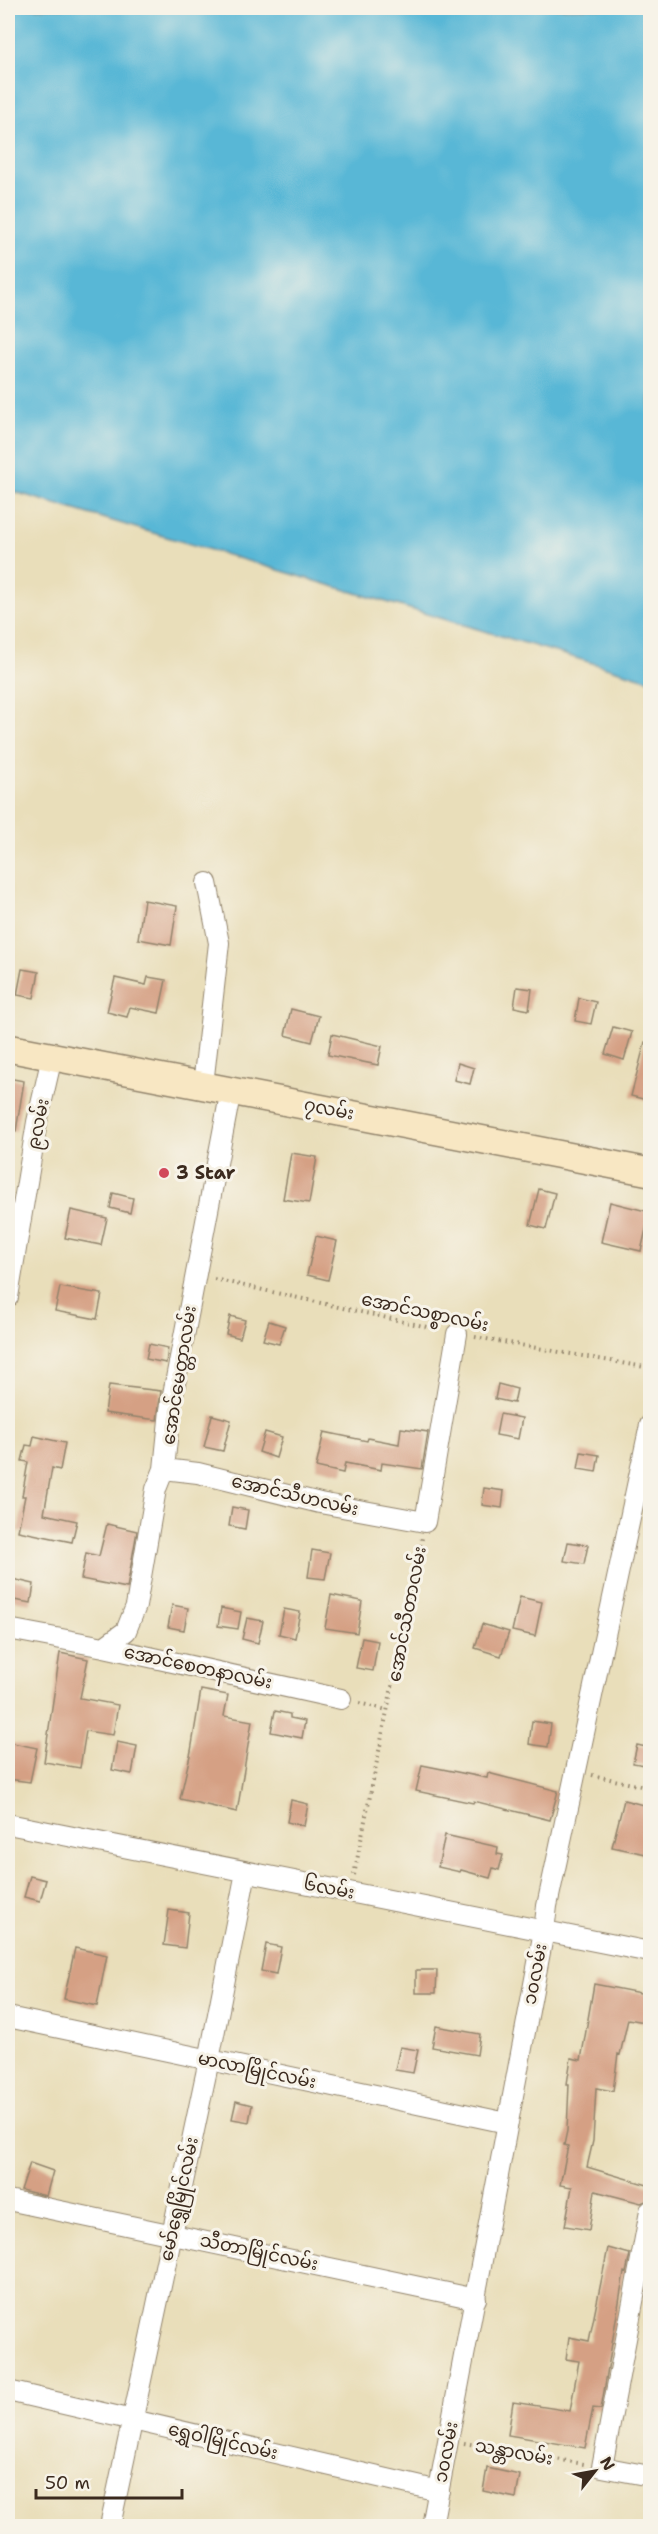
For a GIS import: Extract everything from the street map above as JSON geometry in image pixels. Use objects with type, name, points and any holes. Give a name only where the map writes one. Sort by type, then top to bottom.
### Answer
[{"type":"street","points":[[203,1085],[219,943],[207,883]]},
{"type":"street","name":"၇လမ်း","points":[[8,1048],[651,1172]]},
{"type":"street","name":"၉လမ်း","points":[[8,1297],[37,1122],[52,1058]]},
{"type":"street","name":"အောင်မေတ္တာလမ်း","points":[[104,1647],[126,1631],[136,1606],[156,1489],[164,1469],[170,1410],[231,1090]]},
{"type":"street","name":"အောင်သီတာလမ်း","points":[[425,1522],[457,1334]]},
{"type":"street","name":"၁၀လမ်း","points":[[432,2526],[476,2299],[547,1906],[651,1425]]},
{"type":"street","name":"အောင်သီဟလမ်း","points":[[164,1469],[198,1473],[320,1503],[425,1522]]},
{"type":"street","name":"အောင်စေတနာလမ်း","points":[[8,1629],[104,1647],[341,1699]]},
{"type":"street","name":"၆လမ်း","points":[[8,1824],[651,1952]]},
{"type":"street","name":"မော်ရွှေမြိုင်လမ်း","points":[[110,2526],[209,2060],[246,1872]]},
{"type":"street","name":"မာလာမြိုင်လမ်း","points":[[8,2017],[507,2123]]},
{"type":"street","name":"သီတာမြိုင်လမ်း","points":[[8,2200],[476,2299]]},
{"type":"street","points":[[651,2211],[602,2467],[651,2476]]},
{"type":"street","name":"ရွှေဝါမြိုင်လမ်း","points":[[8,2391],[439,2492]]},
{"type":"path","name":"အောင်သစ္စာလမ်း","points":[[196,1275],[457,1334],[651,1368]]},
{"type":"path","name":"အောင်သီတာလမ်း","points":[[350,1893],[425,1522]]},
{"type":"path","points":[[341,1699],[387,1710]]},
{"type":"path","points":[[576,1772],[651,1788]]},
{"type":"path","name":"သန္တာလမ်း","points":[[448,2441],[602,2467]]},
{"type":"water","points":[[8,8],[650,8],[650,680],[8,490]]},
{"type":"building","points":[[144,900],[177,906],[171,945],[138,939]]},
{"type":"building","points":[[22,969],[39,972],[34,998],[17,995]]},
{"type":"building","points":[[148,977],[166,980],[159,1013],[130,1007],[127,1017],[107,1012],[115,978],[146,985]]},
{"type":"building","points":[[517,987],[532,989],[529,1010],[514,1007]]},
{"type":"building","points":[[579,998],[596,1002],[591,1024],[575,1021]]},
{"type":"building","points":[[291,1009],[319,1016],[312,1042],[285,1035]]},
{"type":"building","points":[[613,1027],[632,1032],[624,1060],[605,1054]]},
{"type":"building","points":[[332,1034],[382,1046],[378,1065],[328,1055]]},
{"type":"building","points":[[645,1042],[651,1043],[651,1101],[631,1096]]},
{"type":"building","points":[[458,1063],[474,1068],[470,1084],[454,1080]]},
{"type":"building","points":[[8,1078],[24,1081],[16,1131],[8,1130]]},
{"type":"building","points":[[291,1153],[317,1157],[309,1203],[283,1199]]},
{"type":"building","points":[[539,1189],[555,1193],[546,1229],[530,1225]]},
{"type":"building","points":[[113,1193],[133,1198],[130,1213],[110,1208]]},
{"type":"building","points":[[610,1202],[650,1212],[641,1251],[601,1242]]},
{"type":"building","points":[[71,1210],[107,1218],[101,1245],[65,1238]]},
{"type":"building","points":[[316,1236],[337,1241],[328,1280],[307,1275]]},
{"type":"building","points":[[60,1287],[102,1294],[97,1319],[55,1311]]},
{"type":"building","points":[[230,1316],[245,1320],[240,1338],[226,1334]]},
{"type":"building","points":[[269,1321],[285,1326],[279,1344],[263,1340]]},
{"type":"building","points":[[149,1344],[168,1348],[166,1363],[146,1359]]},
{"type":"building","points":[[498,1384],[517,1389],[514,1403],[495,1399]]},
{"type":"building","points":[[109,1385],[161,1391],[157,1420],[105,1413]]},
{"type":"building","points":[[500,1414],[522,1418],[518,1439],[496,1435]]},
{"type":"building","points":[[212,1415],[231,1420],[223,1451],[204,1447]]},
{"type":"building","points":[[401,1428],[428,1432],[422,1469],[382,1463],[381,1470],[345,1463],[343,1473],[316,1467],[324,1432],[367,1441],[368,1438],[399,1444]]},
{"type":"building","points":[[265,1432],[282,1437],[276,1458],[259,1452]]},
{"type":"building","points":[[34,1436],[65,1443],[60,1470],[52,1468],[44,1514],[77,1521],[72,1542],[18,1531],[25,1496],[22,1496],[28,1462],[22,1461],[26,1445],[32,1446]]},
{"type":"building","points":[[581,1452],[599,1455],[596,1472],[578,1469]]},
{"type":"building","points":[[484,1488],[504,1491],[502,1508],[482,1505]]},
{"type":"building","points":[[232,1507],[248,1510],[245,1529],[229,1526]]},
{"type":"building","points":[[107,1524],[137,1531],[127,1588],[81,1579],[86,1553],[99,1556]]},
{"type":"building","points":[[568,1542],[588,1545],[584,1564],[564,1561]]},
{"type":"building","points":[[312,1550],[330,1553],[325,1579],[308,1577]]},
{"type":"building","points":[[8,1578],[34,1584],[31,1603],[8,1599]]},
{"type":"building","points":[[331,1595],[362,1601],[357,1633],[325,1628]]},
{"type":"building","points":[[520,1597],[542,1602],[535,1636],[512,1631]]},
{"type":"building","points":[[172,1605],[188,1608],[184,1630],[168,1627]]},
{"type":"building","points":[[221,1608],[241,1612],[238,1629],[218,1626]]},
{"type":"building","points":[[284,1609],[300,1612],[295,1638],[279,1634]]},
{"type":"building","points":[[247,1618],[263,1621],[258,1643],[242,1639]]},
{"type":"building","points":[[482,1624],[509,1632],[501,1656],[475,1648]]},
{"type":"building","points":[[362,1638],[378,1641],[373,1671],[356,1668]]},
{"type":"building","points":[[60,1653],[88,1659],[80,1698],[118,1705],[113,1735],[86,1731],[80,1768],[44,1762]]},
{"type":"building","points":[[201,1690],[228,1695],[224,1716],[252,1721],[237,1812],[180,1799]]},
{"type":"building","points":[[275,1711],[290,1714],[290,1718],[305,1721],[302,1738],[271,1732]]},
{"type":"building","points":[[532,1721],[551,1724],[548,1747],[529,1744]]},
{"type":"building","points":[[8,1742],[37,1748],[30,1782],[8,1779]]},
{"type":"building","points":[[117,1742],[137,1746],[132,1774],[112,1770]]},
{"type":"building","points":[[637,1745],[651,1748],[651,1766],[633,1763]]},
{"type":"building","points":[[422,1765],[487,1778],[488,1773],[558,1791],[550,1820],[474,1801],[473,1803],[416,1791]]},
{"type":"building","points":[[291,1800],[308,1804],[304,1826],[287,1822]]},
{"type":"building","points":[[624,1800],[651,1807],[651,1855],[612,1847]]},
{"type":"building","points":[[445,1835],[498,1847],[497,1854],[503,1855],[499,1870],[493,1868],[490,1878],[461,1870],[460,1872],[438,1867]]},
{"type":"building","points":[[30,1876],[46,1880],[40,1901],[24,1897]]},
{"type":"building","points":[[169,1910],[189,1913],[185,1948],[164,1945]]},
{"type":"building","points":[[266,1944],[281,1947],[276,1974],[261,1971]]},
{"type":"building","points":[[75,1948],[107,1955],[97,2006],[64,1999]]},
{"type":"building","points":[[416,1970],[437,1970],[436,1993],[416,1993]]},
{"type":"building","points":[[594,1984],[651,1995],[651,2023],[628,2019],[620,2055],[618,2054],[613,2091],[596,2088],[593,2141],[587,2167],[651,2186],[651,2199],[641,2203],[595,2191],[589,2230],[565,2226],[572,2187],[560,2185],[568,2146],[564,2145],[567,2131],[569,2084],[567,2084],[571,2058],[581,2060]]},
{"type":"building","points":[[436,2026],[480,2034],[477,2055],[432,2047]]},
{"type":"building","points":[[400,2047],[418,2050],[413,2073],[395,2070]]},
{"type":"building","points":[[236,2101],[252,2105],[249,2122],[232,2119]]},
{"type":"building","points":[[30,2163],[53,2171],[46,2196],[21,2190]]},
{"type":"building","points":[[608,2248],[630,2254],[626,2273],[624,2272],[601,2409],[593,2408],[585,2448],[508,2435],[513,2402],[570,2411],[579,2361],[566,2359],[569,2337],[589,2341]]},
{"type":"building","points":[[487,2468],[520,2475],[516,2498],[483,2491]]},
{"type":"place","name":"3 Star","points":[[164,1173]]}]
